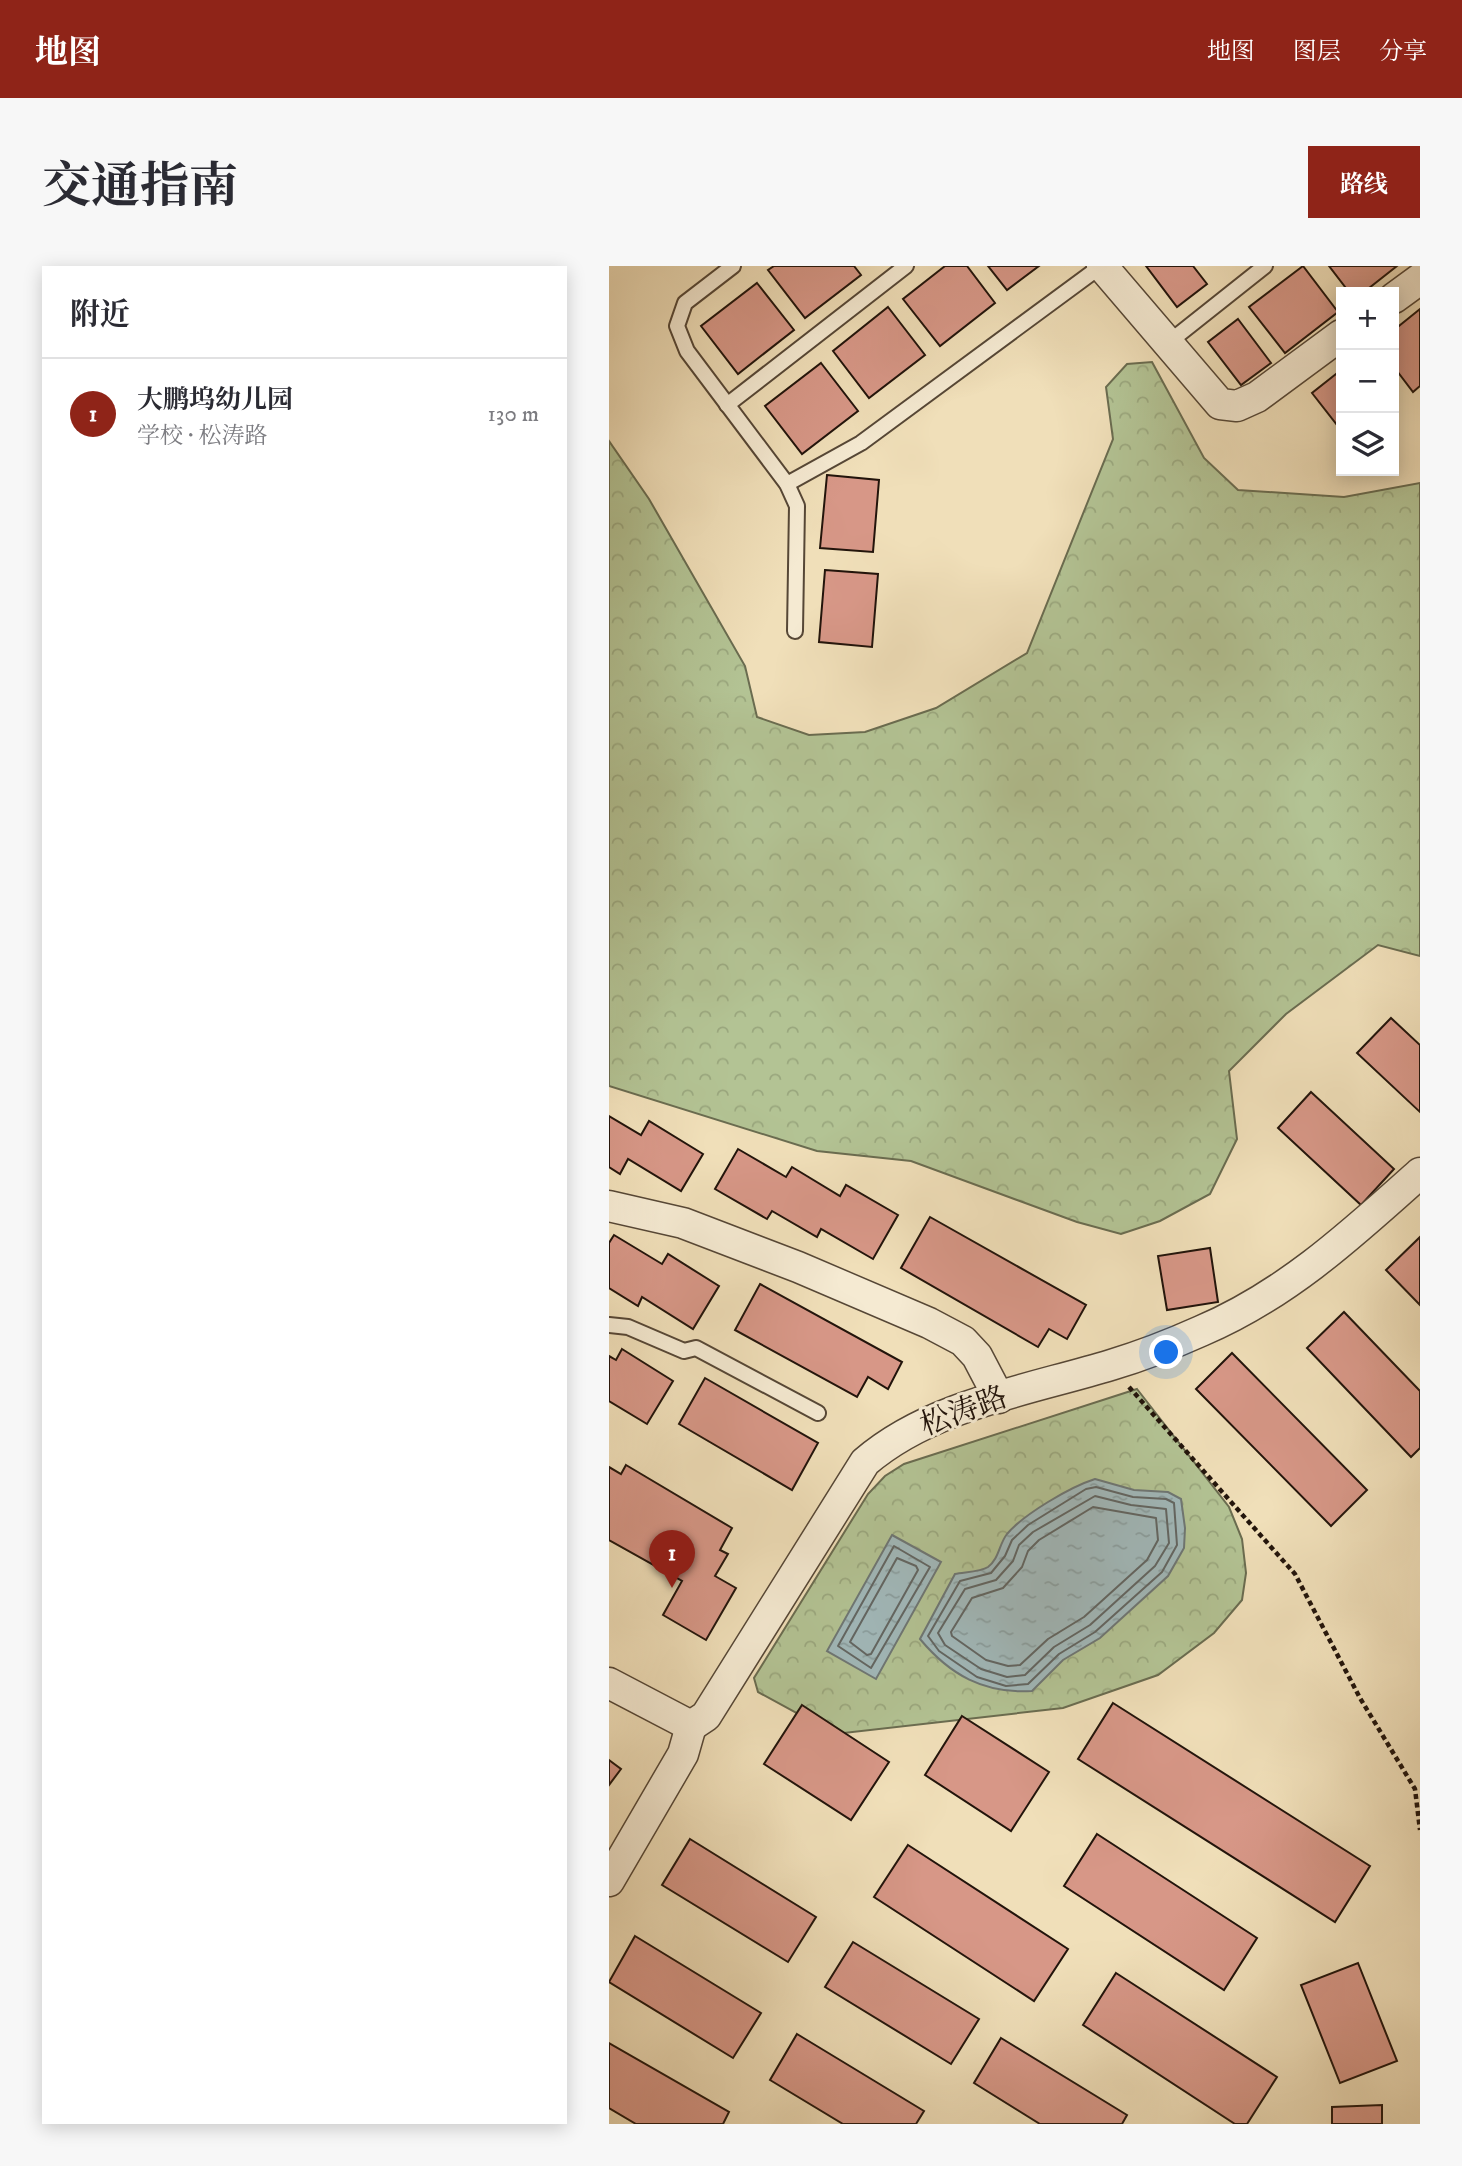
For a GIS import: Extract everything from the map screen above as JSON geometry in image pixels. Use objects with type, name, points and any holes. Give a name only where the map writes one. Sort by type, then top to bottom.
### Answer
[{"type":"street","points":[[1102,266],[1220,404],[1237,406],[1257,397],[1336,339]]},
{"type":"street","points":[[1399,294],[1420,279]]},
{"type":"street","name":"松涛路","points":[[691,1726],[706,1716],[865,1462],[887,1443],[924,1425],[999,1398],[1110,1366],[1202,1331],[1275,1293],[1326,1256],[1420,1173]]},
{"type":"street","points":[[609,1206],[683,1223],[798,1266],[929,1323],[963,1341],[977,1356],[999,1398]]},
{"type":"street","points":[[609,1683],[691,1726],[683,1754],[609,1881]]},
{"type":"lane","points":[[733,266],[685,303],[677,326],[687,351],[787,484],[797,506],[795,631]]},
{"type":"lane","points":[[727,405],[906,266]]},
{"type":"lane","points":[[787,484],[861,443],[1102,266]]},
{"type":"lane","points":[[1168,343],[1265,266]]},
{"type":"lane","points":[[609,1325],[628,1327],[684,1351],[696,1348],[818,1413]]},
{"type":"path","points":[[1110,1366],[1295,1574],[1360,1698],[1415,1790],[1420,1830]]},
{"type":"green space","points":[[1152,362],[1204,458],[1238,490],[1344,497],[1420,483],[1420,956],[1378,945],[1286,1014],[1229,1071],[1237,1139],[1210,1194],[1160,1221],[1121,1234],[1077,1222],[911,1161],[817,1151],[609,1086],[609,441],[649,499],[745,666],[757,717],[809,735],[865,732],[936,708],[1027,653],[1113,439],[1106,387],[1127,364]]},
{"type":"green space","points":[[1137,1389],[1229,1507],[1242,1539],[1246,1573],[1242,1600],[1214,1633],[1158,1675],[1063,1708],[835,1734],[758,1692],[754,1678],[868,1494],[885,1476],[904,1464]]},
{"type":"water","points":[[1095,1479],[1134,1490],[1168,1492],[1181,1499],[1185,1528],[1184,1548],[1168,1576],[1100,1638],[1063,1660],[1032,1691],[998,1689],[983,1685],[969,1680],[943,1663],[920,1639],[955,1574],[988,1567],[1007,1534],[1024,1518],[1061,1495]]},
{"type":"water","points":[[892,1535],[941,1562],[876,1679],[827,1651]]},
{"type":"building","points":[[774,266],[854,266],[861,275],[805,318],[768,270]]},
{"type":"building","points":[[945,266],[967,266],[995,303],[940,346],[903,299]]},
{"type":"building","points":[[988,266],[1039,266],[1007,290]]},
{"type":"building","points":[[1146,266],[1193,266],[1207,284],[1177,307]]},
{"type":"building","points":[[1303,266],[1336,309],[1336,314],[1285,353],[1249,307]]},
{"type":"building","points":[[1329,266],[1397,266],[1370,287],[1345,287]]},
{"type":"building","points":[[757,283],[794,330],[738,374],[701,326]]},
{"type":"building","points":[[888,307],[925,355],[869,398],[833,351]]},
{"type":"building","points":[[1420,309],[1420,386],[1413,392],[1399,374],[1399,326]]},
{"type":"building","points":[[1238,319],[1271,363],[1241,385],[1208,342]]},
{"type":"building","points":[[821,363],[858,411],[802,454],[765,406]]},
{"type":"building","points":[[1336,374],[1336,424],[1312,393]]},
{"type":"building","points":[[827,475],[879,480],[873,552],[820,548]]},
{"type":"building","points":[[825,570],[878,574],[872,647],[819,642]]},
{"type":"building","points":[[1391,1018],[1420,1045],[1420,1112],[1357,1053]]},
{"type":"building","points":[[1311,1092],[1394,1169],[1361,1205],[1278,1128]]},
{"type":"building","points":[[609,1116],[641,1135],[649,1121],[703,1154],[681,1191],[628,1159],[620,1174],[609,1167]]},
{"type":"building","points":[[738,1149],[786,1177],[792,1167],[840,1196],[846,1185],[898,1215],[873,1259],[821,1229],[817,1237],[772,1211],[767,1219],[715,1189]]},
{"type":"building","points":[[930,1217],[1086,1305],[1067,1339],[1049,1329],[1038,1347],[901,1268]]},
{"type":"building","points":[[614,1235],[662,1264],[668,1254],[719,1286],[693,1329],[642,1297],[638,1306],[609,1288],[609,1243]]},
{"type":"building","points":[[1420,1237],[1420,1305],[1386,1270]]},
{"type":"building","points":[[1210,1248],[1218,1302],[1167,1310],[1158,1256]]},
{"type":"building","points":[[760,1284],[902,1362],[888,1389],[868,1377],[857,1397],[735,1330]]},
{"type":"building","points":[[1344,1312],[1420,1391],[1420,1448],[1411,1457],[1307,1348]]},
{"type":"building","points":[[622,1349],[673,1381],[647,1424],[609,1401],[609,1356],[616,1360]]},
{"type":"building","points":[[1232,1353],[1367,1490],[1331,1526],[1196,1389]]},
{"type":"building","points":[[705,1378],[818,1443],[792,1490],[679,1424]]},
{"type":"building","points":[[626,1465],[732,1528],[720,1550],[728,1554],[715,1576],[736,1588],[706,1640],[663,1615],[682,1581],[609,1540],[609,1467],[621,1474]]},
{"type":"building","points":[[1113,1703],[1370,1866],[1335,1922],[1078,1759]]},
{"type":"building","points":[[802,1705],[889,1762],[851,1820],[764,1764]]},
{"type":"building","points":[[962,1716],[1049,1772],[1011,1831],[925,1775]]},
{"type":"building","points":[[609,1760],[621,1769],[609,1785]]},
{"type":"building","points":[[1097,1834],[1257,1938],[1224,1990],[1064,1886]]},
{"type":"building","points":[[690,1839],[816,1917],[788,1962],[662,1885]]},
{"type":"building","points":[[908,1845],[1068,1949],[1034,2001],[874,1897]]},
{"type":"building","points":[[635,1936],[761,2013],[733,2058],[609,1982]]},
{"type":"building","points":[[853,1942],[979,2019],[951,2064],[825,1987]]},
{"type":"building","points":[[1358,1963],[1397,2061],[1340,2083],[1301,1985]]},
{"type":"building","points":[[1116,1973],[1277,2077],[1247,2124],[1235,2124],[1083,2025]]},
{"type":"building","points":[[797,2034],[924,2111],[916,2124],[843,2124],[770,2080]]},
{"type":"building","points":[[1001,2038],[1127,2115],[1122,2124],[1040,2124],[974,2083]]},
{"type":"building","points":[[609,2043],[729,2112],[723,2124],[636,2124],[609,2108]]},
{"type":"building","points":[[1382,2105],[1382,2124],[1332,2124],[1332,2107]]},
{"type":"place","name":"大鹏坞幼儿园","points":[[672,1588]]}]
